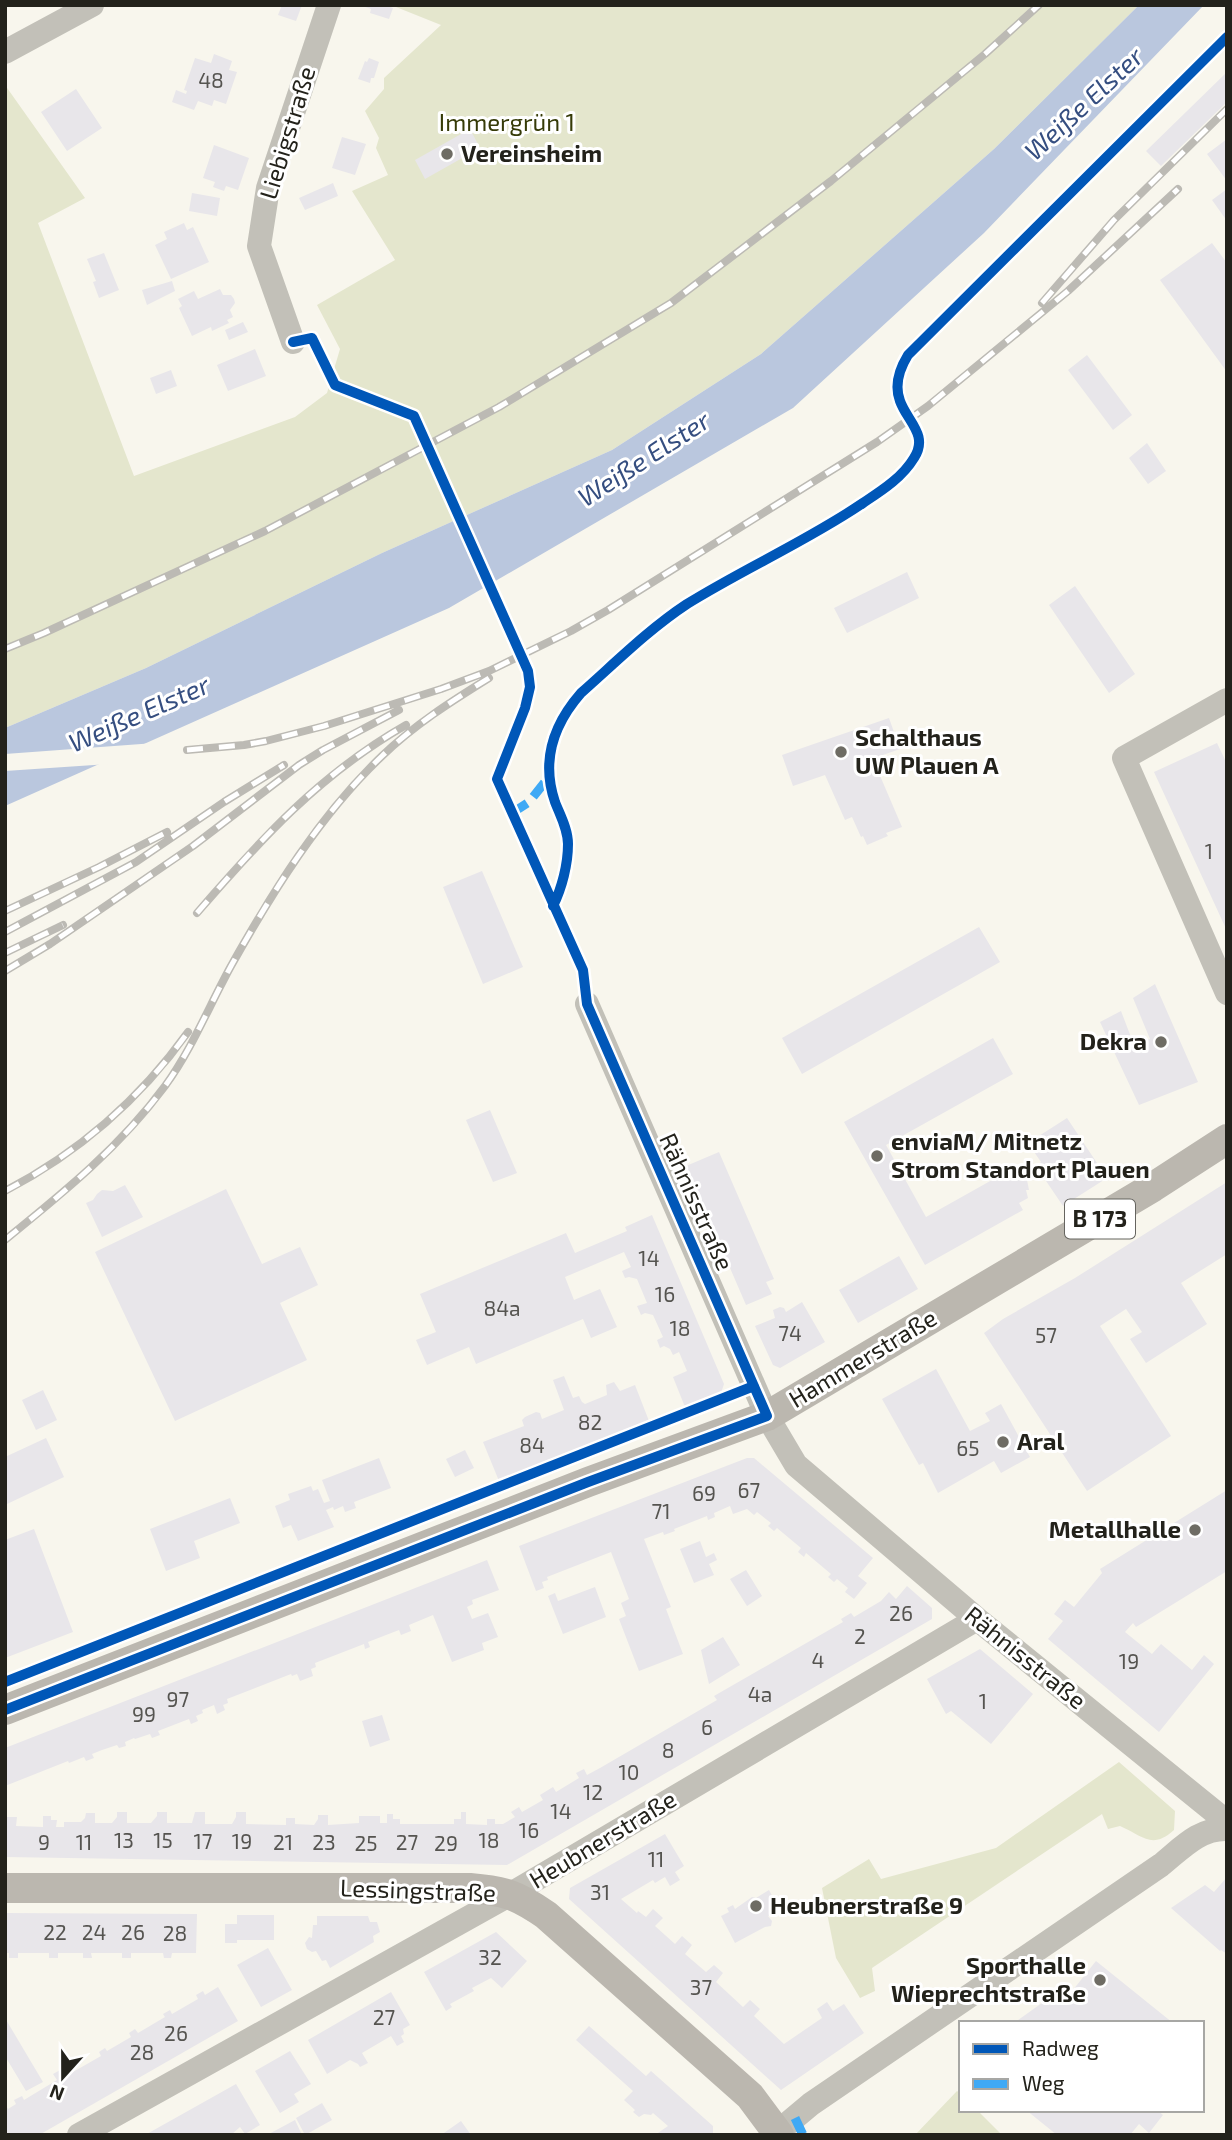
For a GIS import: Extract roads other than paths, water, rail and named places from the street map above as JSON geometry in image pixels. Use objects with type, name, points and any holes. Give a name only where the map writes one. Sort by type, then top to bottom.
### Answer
[{"type":"main road","name":"Hammerstraße","points":[[5,1710],[588,1482],[767,1416],[1153,1188],[1227,1139]]},
{"type":"main road","name":"Lessingstraße","points":[[5,1888],[470,1888],[511,1894],[546,1915],[750,2096],[777,2134]]},
{"type":"street","points":[[5,52],[92,5]]},
{"type":"street","name":"Liebigstraße","points":[[293,342],[260,246],[268,188],[329,5]]},
{"type":"street","points":[[1227,700],[1124,758],[1227,993]]},
{"type":"street","name":"Rähnisstraße","points":[[587,1004],[767,1416],[796,1465],[977,1619],[1227,1822]]},
{"type":"street","name":"Heubnerstraße","points":[[79,2135],[511,1894],[977,1619]]},
{"type":"street","points":[[777,2134],[811,2104],[1161,1865],[1200,1834],[1213,1829],[1227,1829]]},
{"type":"water","name":"Weiße Elster","points":[[1139,5],[1204,5],[984,233],[793,408],[449,608],[5,806],[5,728],[146,668],[382,553],[612,450],[761,354],[994,149]]},
{"type":"railway","points":[[5,649],[265,531],[499,407],[671,303],[831,181],[985,54],[1039,5]]},
{"type":"railway","points":[[1042,303],[1114,220],[1227,109]]},
{"type":"railway","points":[[187,750],[244,745],[324,726],[489,671],[571,631],[877,442],[928,406],[1068,291],[1178,189]]},
{"type":"railway","points":[[5,1240],[110,1149],[165,1086],[184,1057],[231,966],[264,910],[299,855],[338,803],[359,779],[407,734],[489,678]]},
{"type":"railway","points":[[5,971],[50,944],[193,846],[299,765],[399,710]]},
{"type":"railway","points":[[197,913],[293,810],[346,765],[406,725]]},
{"type":"railway","points":[[5,932],[136,862],[284,765]]},
{"type":"railway","points":[[5,911],[167,832]]},
{"type":"railway","points":[[5,953],[63,925]]},
{"type":"railway","points":[[5,1191],[58,1160],[106,1122],[149,1080],[188,1032]]},
{"type":"place","name":"Vereinsheim","points":[[447,154]]},
{"type":"place","name":"Schalthaus UW Plauen A","points":[[841,752]]},
{"type":"place","name":"Dekra","points":[[1161,1042]]},
{"type":"place","name":"enviaM/ Mitnetz Strom Standort Plauen","points":[[877,1156]]},
{"type":"place","name":"Aral","points":[[1003,1442]]},
{"type":"place","name":"Metallhalle","points":[[1195,1530]]},
{"type":"place","name":"Heubnerstraße 9","points":[[756,1906]]},
{"type":"place","name":"Sporthalle Wieprechtstraße","points":[[1100,1980]]},
{"type":"park label","name":"Immergrün 1","points":[[507,123]]}]
